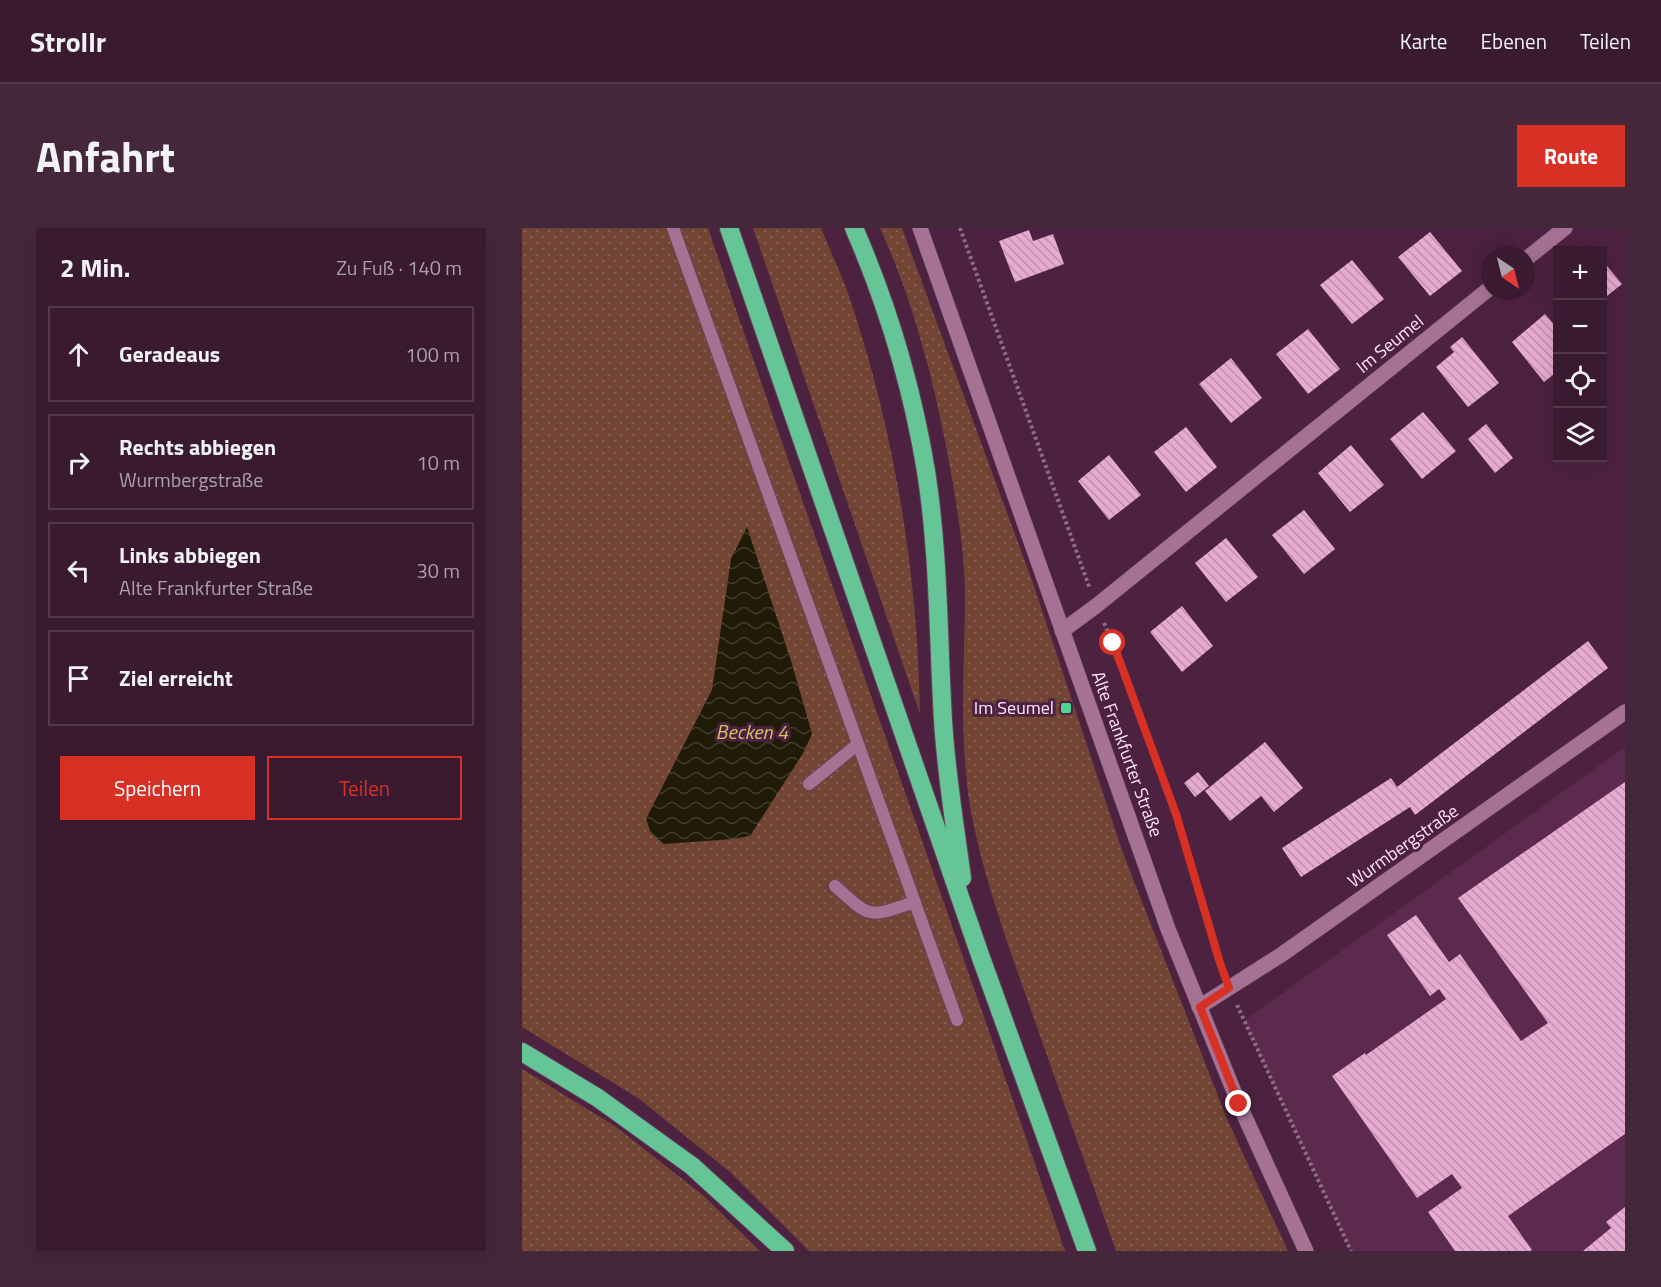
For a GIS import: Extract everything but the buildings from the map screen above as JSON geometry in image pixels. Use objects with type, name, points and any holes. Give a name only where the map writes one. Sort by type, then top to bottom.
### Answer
[{"type":"highway","points":[[729,228],[980,956],[1087,1251]]},
{"type":"highway","points":[[854,228],[888,315],[903,367],[926,472],[933,525],[943,723],[963,886],[980,956]]},
{"type":"highway","points":[[522,1052],[598,1098],[692,1166],[785,1251]]},
{"type":"street","name":"Alte Frankfurter Straße","points":[[920,228],[1168,929],[1239,1104],[1306,1251]]},
{"type":"street","points":[[1535,253],[1565,228]]},
{"type":"street","name":"Im Seumel","points":[[1062,630],[1096,606],[1481,295]]},
{"type":"street","name":"Wurmbergstraße","points":[[1200,1007],[1310,934],[1625,712]]},
{"type":"lane","points":[[673,228],[957,1020]]},
{"type":"lane","points":[[809,784],[858,744]]},
{"type":"lane","points":[[835,886],[863,911],[876,914],[915,902]]},
{"type":"path","points":[[960,228],[1096,606],[1113,643],[1176,814],[1229,988],[1352,1251]]},
{"type":"shaded area","points":[[522,228],[708,228],[1065,1251],[809,1251],[730,1172],[638,1098],[522,1027]],"holes":[[[747,528],[791,661],[812,734],[646,819],[712,690]]]},
{"type":"shaded area","points":[[753,228],[821,228],[849,296],[879,398],[901,502],[914,608],[920,714]]},
{"type":"shaded area","points":[[880,228],[902,228],[1034,586],[1123,853],[1227,1119],[1288,1251],[1116,1251],[1005,937],[976,837],[967,784],[963,728],[965,589],[956,505],[946,446],[924,351],[904,288]]},
{"type":"shaded area","points":[[1625,747],[1625,1251],[1351,1251],[1244,1021]]},
{"type":"shaded area","points":[[522,1069],[615,1126],[704,1196],[760,1251],[522,1251]]},
{"type":"water","name":"Becken 4","points":[[747,527],[791,661],[812,734],[802,755],[750,836],[664,844],[651,833],[646,819],[712,690],[731,559]]},
{"type":"place","name":"Im Seumel","points":[[1066,708]]},
{"type":"route","points":[[1113,643],[1176,814],[1229,988],[1200,1007],[1239,1104]]}]
